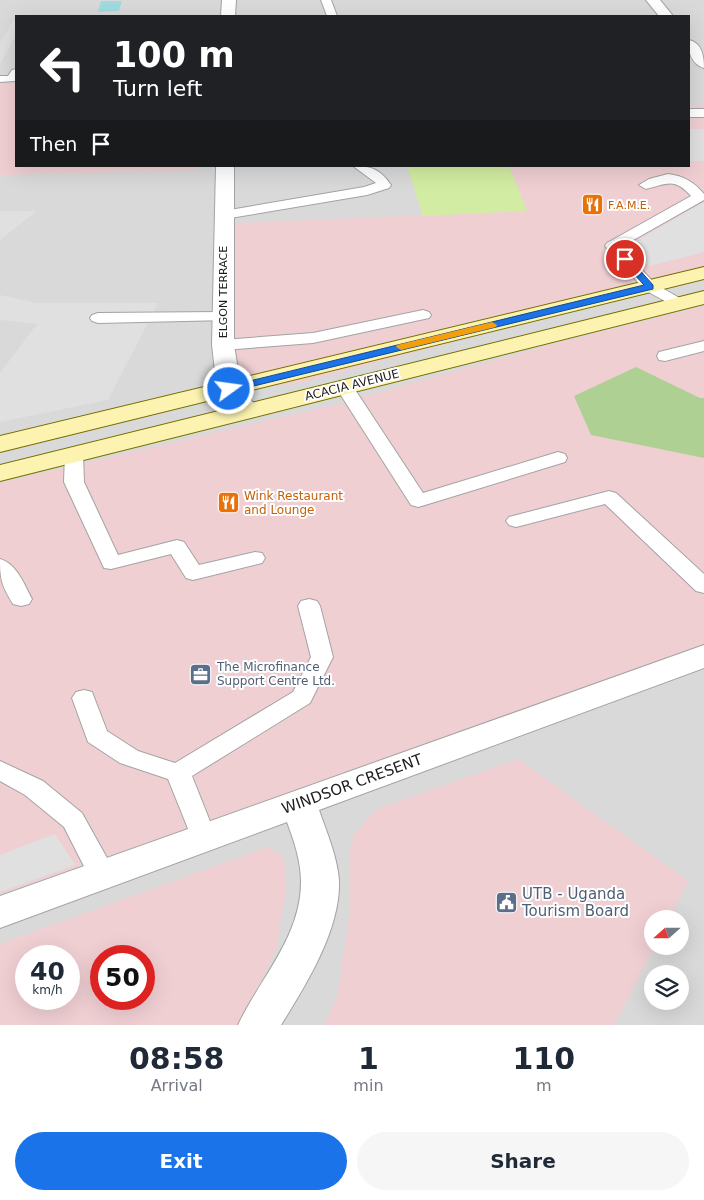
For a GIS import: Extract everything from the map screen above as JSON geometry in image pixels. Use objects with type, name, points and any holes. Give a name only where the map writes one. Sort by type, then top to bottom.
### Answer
[{"type":"main road","name":"ACACIA AVENUE","points":[[0,444],[704,273]]},
{"type":"main road","name":"ACACIA AVENUE","points":[[0,473],[704,297]]},
{"type":"street","points":[[228,0],[228,15]]},
{"type":"street","points":[[653,0],[665,15]]},
{"type":"street","points":[[690,45],[704,63]]},
{"type":"street","name":"ELGON TERRACE","points":[[225,167],[222,317],[223,345],[229,389]]},
{"type":"street","points":[[229,389],[248,411]]},
{"type":"street","name":"WINDSOR CRESENT","points":[[0,912],[704,656]]},
{"type":"street","points":[[259,1025],[289,977],[315,918],[320,882],[316,854],[299,804]]},
{"type":"lane","points":[[326,0],[332,15]]},
{"type":"lane","points":[[0,79],[11,79],[15,73]]},
{"type":"lane","points":[[690,113],[704,112]]},
{"type":"lane","points":[[224,215],[367,191],[384,185],[379,178],[361,167]]},
{"type":"lane","points":[[646,185],[659,178],[672,177],[692,188],[699,197],[612,246],[650,287],[679,304]]},
{"type":"lane","points":[[223,345],[313,338],[423,315]]},
{"type":"lane","points":[[98,318],[222,317]]},
{"type":"lane","points":[[665,356],[704,346]]},
{"type":"lane","points":[[344,386],[418,500],[558,458]]},
{"type":"lane","points":[[74,454],[74,482],[111,563],[178,546],[192,573],[255,558]]},
{"type":"lane","points":[[516,521],[609,497],[704,586]]},
{"type":"lane","points":[[0,566],[5,570],[22,599]]},
{"type":"lane","points":[[84,698],[96,736],[129,757],[178,773],[302,697],[322,657],[309,606]]},
{"type":"lane","points":[[0,770],[34,788],[74,820],[103,876]]},
{"type":"lane","points":[[178,773],[204,839]]},
{"type":"shaded area","points":[[0,0],[704,0],[704,1025],[0,1025]]},
{"type":"shaded area","points":[[13,21],[15,21],[15,37],[0,64],[0,43]]},
{"type":"shaded area","points":[[15,83],[15,167],[196,167],[196,170],[0,175],[0,84]]},
{"type":"shaded area","points":[[690,105],[704,105],[704,278],[582,308],[293,385],[257,388],[236,370],[236,223],[527,211],[510,167],[690,167]]},
{"type":"shaded area","points":[[690,129],[704,130],[704,161],[690,161]]},
{"type":"shaded area","points":[[704,202],[704,252],[649,266],[626,247]]},
{"type":"shaded area","points":[[0,211],[37,211],[0,240]]},
{"type":"shaded area","points":[[0,295],[37,303],[158,303],[108,400],[0,422],[0,373],[37,324],[0,320]]},
{"type":"shaded area","points":[[704,306],[704,649],[0,894],[0,483],[333,405],[561,342]]},
{"type":"shaded area","points":[[518,759],[688,881],[674,910],[644,910],[644,955],[650,955],[614,1025],[324,1025],[337,998],[349,918],[350,852],[354,834],[377,809]]},
{"type":"shaded area","points":[[55,834],[75,865],[0,892],[0,855]]},
{"type":"shaded area","points":[[268,847],[284,857],[286,889],[276,950],[240,1025],[0,1025],[0,944]]},
{"type":"green space","points":[[407,167],[509,167],[527,211],[423,216]]},
{"type":"green space","points":[[636,367],[700,398],[704,398],[704,458],[591,435],[574,396]]},
{"type":"water","points":[[101,1],[122,1],[119,11],[98,12]]},
{"type":"slow traffic","points":[[401,347],[492,325]]},
{"type":"place","name":"F.A.M.E.","points":[[592,205]]},
{"type":"place","name":"Wink Restaurant and Lounge","points":[[228,503]]},
{"type":"place","name":"The Microfinance Support Centre Ltd.","points":[[201,674]]},
{"type":"place","name":"UTB - Uganda Tourism Board","points":[[506,903]]},
{"type":"route","points":[[229,389],[650,287],[625,259]]}]
